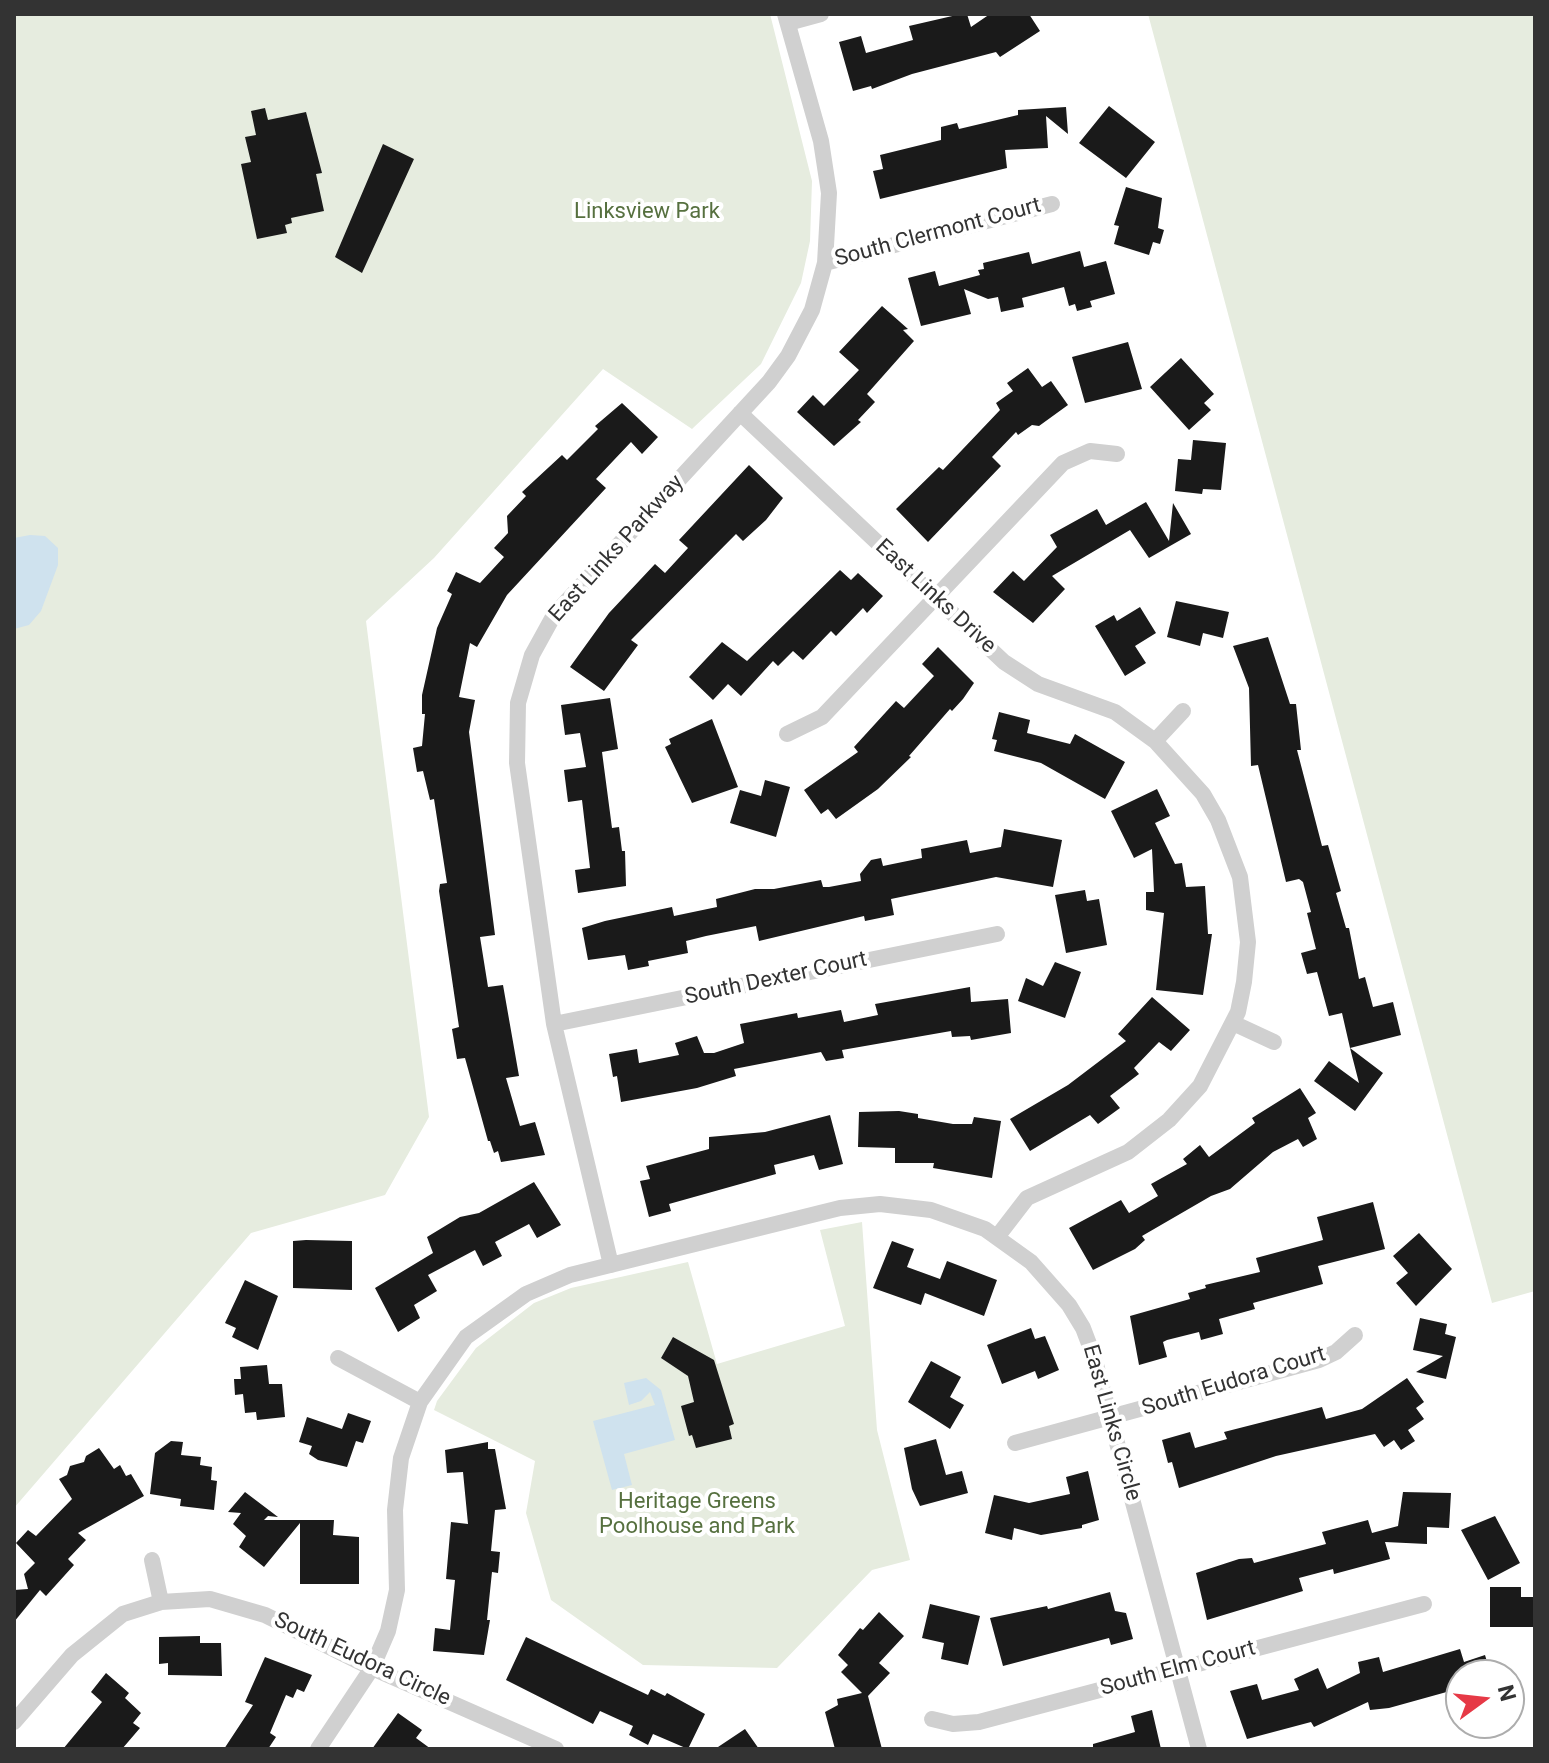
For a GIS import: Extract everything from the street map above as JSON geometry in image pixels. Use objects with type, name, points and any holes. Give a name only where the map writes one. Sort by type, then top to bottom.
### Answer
[{"type":"street","points":[[786,18],[821,14]]},
{"type":"street","name":"East Links Parkway","points":[[611,1265],[554,1024],[515,730],[523,677],[554,615],[769,382],[803,331],[820,286],[830,216],[826,168],[786,18]]},
{"type":"street","name":"South Clermont Court","points":[[825,263],[1052,204]]},
{"type":"street","name":"East Links Drive","points":[[740,413],[1021,674],[1115,712],[1155,741],[1203,794],[1218,820],[1240,877],[1248,942],[1244,982],[1233,1023],[1200,1086],[1169,1120],[1105,1165],[1039,1190],[1017,1209],[997,1237]]},
{"type":"street","points":[[787,734],[822,717],[1063,463],[1090,451],[1117,454]]},
{"type":"street","points":[[1155,741],[1183,711]]},
{"type":"street","name":"South Dexter Court","points":[[554,1024],[997,934]]},
{"type":"street","points":[[1233,1023],[1274,1042]]},
{"type":"street","name":"East Links Circle","points":[[318,1749],[372,1668],[394,1611],[398,1568],[397,1483],[401,1458],[420,1402],[450,1355],[503,1307],[548,1283],[840,1208],[880,1204],[931,1210],[997,1237],[1031,1262],[1069,1305],[1094,1357],[1199,1749]]},
{"type":"street","name":"South Eudora Court","points":[[1015,1443],[1319,1360],[1336,1352],[1355,1335]]},
{"type":"street","points":[[338,1358],[420,1402]]},
{"type":"street","points":[[152,1560],[161,1602]]},
{"type":"street","name":"South Eudora Circle","points":[[14,1722],[92,1636],[123,1614],[161,1602],[210,1599],[237,1604],[372,1668],[556,1749]]},
{"type":"street","name":"South Elm Court","points":[[932,1719],[953,1724],[979,1722],[1424,1604]]},
{"type":"green space","name":"Linksview Park","points":[[14,14],[770,14],[812,181],[810,241],[801,283],[761,364],[692,429],[603,369],[434,558],[366,621],[429,1117],[385,1195],[251,1233],[14,1508]]},
{"type":"green space","points":[[1148,14],[1535,14],[1535,1291],[1492,1303]]},
{"type":"green space","name":"Heritage Greens Poolhouse and Park","points":[[862,1222],[877,1430],[910,1560],[872,1570],[777,1668],[643,1665],[551,1600],[526,1513],[535,1461],[434,1410],[437,1401],[476,1348],[534,1303],[571,1288],[688,1262],[717,1364],[845,1326],[820,1230]]},
{"type":"water","points":[[45,536],[58,548],[58,565],[41,611],[29,625],[14,629],[14,538]]},
{"type":"water","points":[[646,1378],[661,1390],[675,1440],[624,1454],[632,1485],[612,1490],[593,1421],[655,1405],[650,1392],[641,1401],[629,1405],[624,1383]]},
{"type":"building","points":[[967,14],[971,27],[990,14],[1029,14],[1040,31],[1000,57],[996,52],[912,74],[872,89],[871,86],[853,91],[839,42],[861,36],[866,53],[913,40],[909,26]]},
{"type":"building","points":[[1109,106],[1155,142],[1126,178],[1079,143]]},
{"type":"building","points":[[1066,107],[1068,134],[1046,116],[1048,148],[1005,150],[1007,168],[880,199],[873,171],[883,169],[880,155],[941,140],[941,127],[957,123],[959,129],[1018,115],[1018,110]]},
{"type":"building","points":[[265,108],[268,120],[306,112],[322,173],[316,174],[324,211],[291,218],[292,223],[285,225],[287,233],[257,239],[241,164],[251,162],[245,137],[256,135],[251,111]]},
{"type":"building","points":[[383,144],[414,159],[362,273],[335,257]]},
{"type":"building","points":[[1126,187],[1162,198],[1158,228],[1164,230],[1160,244],[1153,242],[1149,255],[1114,244],[1119,226],[1114,225]]},
{"type":"building","points":[[1080,251],[1084,267],[1106,261],[1115,294],[1090,301],[1092,307],[1077,311],[1075,304],[1069,306],[1064,287],[1022,298],[1024,307],[1001,312],[998,297],[988,299],[964,289],[971,314],[921,326],[908,278],[935,271],[939,286],[980,275],[978,270],[984,269],[983,263],[1029,252],[1032,264]]},
{"type":"building","points":[[882,306],[908,329],[903,330],[914,341],[867,394],[875,402],[858,420],[861,422],[834,446],[797,412],[813,395],[824,406],[859,370],[839,352]]},
{"type":"building","points":[[1128,342],[1142,389],[1085,403],[1072,357]]},
{"type":"building","points":[[1181,358],[1214,394],[1204,403],[1211,410],[1189,430],[1150,387]]},
{"type":"building","points":[[1028,368],[1042,387],[1051,381],[1068,405],[1039,426],[1032,425],[1018,435],[1016,432],[992,457],[1001,466],[928,542],[896,509],[939,467],[943,470],[1000,410],[996,403],[1013,391],[1007,383]]},
{"type":"building","points":[[622,403],[658,437],[642,454],[631,442],[596,479],[606,488],[507,595],[477,647],[470,643],[459,697],[475,700],[469,732],[495,935],[480,937],[488,987],[503,985],[519,1076],[506,1078],[520,1126],[535,1122],[545,1155],[501,1162],[498,1151],[494,1153],[488,1141],[465,1058],[457,1059],[452,1029],[459,1027],[439,891],[440,884],[447,883],[434,799],[430,800],[423,771],[417,772],[413,748],[422,746],[425,714],[422,714],[422,695],[437,628],[452,594],[447,591],[456,572],[480,583],[504,557],[494,548],[508,533],[507,516],[526,496],[522,492],[562,455],[567,460],[598,429],[595,426]]},
{"type":"building","points":[[1193,440],[1226,443],[1221,490],[1203,489],[1202,494],[1175,491],[1178,459],[1191,460]]},
{"type":"building","points":[[749,465],[783,498],[766,520],[743,541],[736,534],[631,640],[638,645],[604,691],[570,667],[609,613],[655,564],[665,573],[688,548],[679,540]]},
{"type":"building","points":[[1146,502],[1169,541],[1173,503],[1191,534],[1149,558],[1130,530],[1052,576],[1065,589],[1033,623],[993,592],[1013,571],[1024,581],[1057,547],[1050,535],[1097,509],[1106,525]]},
{"type":"building","points":[[840,570],[851,580],[858,573],[883,596],[867,613],[863,608],[836,636],[831,631],[803,660],[793,651],[778,666],[773,661],[741,696],[728,684],[713,700],[689,677],[722,642],[747,661]]},
{"type":"building","points":[[1176,601],[1229,612],[1223,638],[1203,633],[1200,646],[1167,637]]},
{"type":"building","points":[[1140,607],[1156,633],[1135,646],[1146,663],[1125,676],[1095,626],[1114,615],[1117,621]]},
{"type":"building","points":[[1268,637],[1290,704],[1296,704],[1301,750],[1297,750],[1322,846],[1328,845],[1341,891],[1336,893],[1346,928],[1349,928],[1359,979],[1365,977],[1373,1007],[1393,1002],[1401,1035],[1350,1048],[1342,1013],[1329,1016],[1317,972],[1307,974],[1301,953],[1316,949],[1307,913],[1311,912],[1303,882],[1299,879],[1286,882],[1258,765],[1251,766],[1249,688],[1233,646]]},
{"type":"building","points":[[938,647],[974,683],[963,699],[952,711],[950,709],[911,757],[878,789],[836,819],[828,809],[821,814],[804,790],[858,752],[854,747],[896,701],[904,708],[934,676],[922,664]]},
{"type":"building","points":[[610,698],[618,749],[602,752],[612,828],[619,827],[622,851],[625,851],[626,886],[578,893],[575,870],[590,868],[582,800],[568,802],[564,770],[586,767],[580,733],[565,735],[561,705]]},
{"type":"building","points":[[999,712],[1030,720],[1027,733],[1070,744],[1075,734],[1125,762],[1105,799],[1041,763],[994,751],[997,740],[992,739]]},
{"type":"building","points":[[712,719],[738,787],[692,803],[665,747],[671,744],[669,739]]},
{"type":"building","points":[[765,780],[790,787],[776,837],[730,823],[740,790],[761,796]]},
{"type":"building","points":[[1157,789],[1170,816],[1155,823],[1175,864],[1182,863],[1186,887],[1205,886],[1208,934],[1212,934],[1203,995],[1156,990],[1164,913],[1146,910],[1146,892],[1154,892],[1152,849],[1134,858],[1111,811]]},
{"type":"building","points":[[1004,829],[1062,840],[1053,887],[996,877],[891,899],[894,915],[865,921],[864,916],[759,941],[756,926],[686,941],[688,953],[648,961],[649,966],[628,970],[625,955],[588,960],[582,928],[672,907],[674,916],[717,907],[716,899],[755,889],[774,889],[821,880],[823,887],[861,881],[860,874],[871,860],[881,858],[883,866],[922,858],[921,849],[967,840],[970,853],[1001,847]]},
{"type":"building","points":[[1085,890],[1087,901],[1099,899],[1107,945],[1066,953],[1055,895]]},
{"type":"building","points":[[1055,962],[1081,972],[1065,1018],[1018,1001],[1026,978],[1043,986]]},
{"type":"building","points":[[970,987],[971,1002],[1008,999],[1011,1033],[971,1040],[970,1036],[952,1037],[951,1031],[842,1050],[844,1058],[826,1061],[821,1052],[734,1069],[736,1076],[697,1088],[621,1102],[617,1076],[613,1077],[609,1054],[637,1049],[639,1063],[679,1055],[675,1043],[697,1036],[704,1053],[714,1053],[744,1043],[740,1024],[797,1013],[798,1018],[841,1010],[844,1022],[878,1015],[875,1004]]},
{"type":"building","points":[[1152,997],[1190,1030],[1171,1051],[1159,1042],[1134,1068],[1139,1074],[1110,1096],[1120,1108],[1098,1124],[1090,1115],[1030,1151],[1010,1119],[1068,1085],[1126,1041],[1118,1034]]},
{"type":"building","points":[[1350,1048],[1383,1073],[1355,1111],[1314,1081],[1329,1061],[1359,1083]]},
{"type":"building","points":[[1300,1088],[1316,1113],[1308,1118],[1317,1139],[1303,1147],[1298,1139],[1273,1152],[1230,1189],[1211,1196],[1142,1236],[1145,1240],[1135,1249],[1093,1270],[1069,1228],[1121,1200],[1129,1213],[1158,1196],[1151,1184],[1187,1164],[1183,1159],[1200,1145],[1209,1157],[1255,1123],[1252,1118]]},
{"type":"building","points":[[899,1111],[953,1124],[972,1124],[974,1117],[1001,1121],[992,1178],[933,1168],[934,1163],[895,1163],[895,1148],[858,1147],[859,1112]]},
{"type":"building","points":[[830,1115],[843,1164],[819,1170],[814,1155],[774,1165],[776,1174],[669,1204],[671,1211],[649,1217],[640,1181],[650,1179],[646,1166],[709,1149],[709,1137],[765,1132]]},
{"type":"building","points":[[534,1182],[561,1225],[537,1238],[529,1224],[495,1242],[502,1256],[483,1266],[475,1250],[428,1275],[437,1291],[414,1305],[420,1318],[398,1332],[375,1288],[433,1253],[427,1237],[460,1217],[479,1213]]},
{"type":"building","points":[[1373,1202],[1385,1249],[1318,1266],[1323,1284],[1253,1303],[1255,1309],[1219,1319],[1223,1334],[1201,1340],[1199,1332],[1167,1340],[1163,1342],[1167,1357],[1139,1365],[1130,1316],[1190,1299],[1188,1293],[1206,1288],[1205,1285],[1260,1272],[1256,1258],[1323,1240],[1317,1217]]},
{"type":"building","points":[[1419,1233],[1452,1269],[1416,1306],[1396,1283],[1408,1273],[1393,1256]]},
{"type":"building","points":[[293,1241],[352,1241],[352,1290],[293,1288]]},
{"type":"building","points":[[892,1241],[914,1249],[907,1267],[940,1279],[947,1261],[997,1280],[984,1316],[925,1293],[921,1305],[873,1288]]},
{"type":"building","points":[[245,1280],[278,1296],[258,1350],[232,1337],[236,1328],[225,1323]]},
{"type":"building","points":[[1420,1318],[1447,1324],[1445,1334],[1456,1337],[1446,1379],[1416,1372],[1443,1356],[1413,1350]]},
{"type":"building","points":[[1031,1328],[1035,1339],[1045,1336],[1059,1370],[1038,1379],[1035,1371],[1002,1384],[987,1345]]},
{"type":"building","points":[[673,1337],[714,1360],[734,1424],[729,1426],[732,1439],[696,1448],[692,1435],[689,1436],[681,1406],[694,1402],[688,1376],[661,1358]]},
{"type":"building","points":[[931,1361],[961,1377],[950,1397],[964,1405],[950,1429],[908,1402]]},
{"type":"building","points":[[267,1365],[269,1384],[282,1384],[285,1417],[257,1420],[256,1412],[245,1413],[243,1394],[235,1395],[234,1379],[241,1379],[240,1367]]},
{"type":"building","points":[[1407,1378],[1424,1402],[1416,1408],[1424,1419],[1408,1430],[1415,1441],[1401,1450],[1394,1440],[1384,1447],[1375,1434],[1276,1456],[1179,1488],[1172,1462],[1168,1463],[1162,1440],[1190,1432],[1195,1448],[1227,1439],[1224,1432],[1322,1407],[1326,1419],[1362,1409]]},
{"type":"building","points":[[348,1413],[371,1421],[363,1443],[356,1441],[347,1467],[318,1460],[309,1454],[312,1446],[299,1442],[307,1417],[342,1429]]},
{"type":"building","points":[[936,1439],[946,1475],[962,1471],[968,1493],[920,1506],[912,1489],[904,1448]]},
{"type":"building","points":[[171,1441],[183,1442],[181,1455],[201,1457],[200,1465],[212,1467],[211,1480],[217,1481],[214,1510],[180,1506],[181,1499],[150,1494],[155,1453]]},
{"type":"building","points":[[488,1442],[488,1449],[495,1449],[506,1509],[495,1510],[491,1551],[500,1552],[498,1573],[492,1572],[487,1620],[490,1620],[484,1655],[433,1651],[435,1628],[450,1630],[455,1580],[446,1579],[451,1522],[468,1524],[463,1472],[447,1473],[445,1450]]},
{"type":"building","points":[[99,1448],[114,1469],[120,1465],[126,1476],[131,1474],[144,1496],[78,1533],[86,1540],[68,1559],[74,1565],[46,1596],[40,1590],[14,1622],[14,1590],[28,1589],[24,1574],[35,1563],[16,1543],[28,1530],[36,1536],[72,1499],[59,1479],[67,1475],[70,1466],[84,1462],[86,1456]]},
{"type":"building","points":[[1088,1471],[1099,1520],[1082,1525],[1082,1528],[1041,1535],[1014,1528],[1012,1540],[985,1533],[994,1495],[1029,1503],[1070,1494],[1066,1477]]},
{"type":"building","points":[[245,1492],[278,1517],[268,1516],[264,1520],[334,1520],[333,1535],[359,1537],[359,1584],[300,1584],[300,1523],[264,1567],[239,1547],[246,1536],[233,1524],[241,1513],[228,1512]]},
{"type":"building","points":[[1403,1492],[1451,1493],[1449,1528],[1427,1527],[1427,1544],[1385,1542],[1390,1559],[1334,1574],[1333,1569],[1299,1578],[1303,1591],[1207,1620],[1196,1573],[1239,1559],[1252,1558],[1254,1563],[1326,1544],[1322,1532],[1368,1520],[1372,1533],[1398,1526]]},
{"type":"building","points":[[1495,1516],[1520,1563],[1488,1580],[1461,1530]]},
{"type":"building","points":[[1490,1587],[1521,1587],[1521,1597],[1533,1597],[1533,1627],[1490,1627]]},
{"type":"building","points":[[1110,1592],[1115,1611],[1126,1613],[1133,1639],[1111,1645],[1109,1638],[1003,1666],[990,1618],[1047,1606],[1048,1609]]},
{"type":"building","points":[[930,1604],[980,1616],[968,1665],[941,1659],[944,1643],[922,1638]]},
{"type":"building","points":[[879,1612],[904,1636],[879,1663],[890,1673],[868,1696],[882,1749],[835,1749],[825,1712],[838,1705],[837,1699],[862,1693],[841,1672],[848,1665],[838,1655],[860,1628],[863,1630]]},
{"type":"building","points":[[200,1636],[200,1643],[221,1643],[222,1676],[168,1675],[168,1663],[159,1664],[159,1637]]},
{"type":"building","points":[[526,1637],[648,1695],[651,1689],[665,1696],[667,1693],[705,1714],[688,1749],[653,1734],[648,1745],[629,1735],[633,1726],[600,1711],[593,1724],[506,1680]]},
{"type":"building","points":[[1460,1649],[1463,1659],[1445,1659],[1445,1692],[1389,1708],[1370,1710],[1368,1702],[1314,1727],[1311,1722],[1247,1739],[1230,1691],[1257,1684],[1262,1700],[1299,1690],[1294,1679],[1318,1668],[1327,1689],[1360,1673],[1358,1662],[1379,1657],[1383,1672]]},
{"type":"building","points":[[265,1657],[312,1675],[304,1692],[297,1689],[293,1698],[286,1695],[270,1733],[276,1737],[268,1749],[224,1749],[253,1705],[245,1702]]},
{"type":"building","points":[[106,1673],[129,1693],[125,1698],[141,1713],[133,1723],[140,1728],[122,1749],[63,1749],[102,1702],[91,1692]]},
{"type":"building","points":[[1152,1710],[1161,1749],[1093,1749],[1093,1744],[1135,1732],[1131,1716]]},
{"type":"building","points":[[398,1713],[422,1730],[416,1738],[431,1749],[372,1749]]},
{"type":"building","points":[[745,1729],[759,1749],[715,1749]]}]
